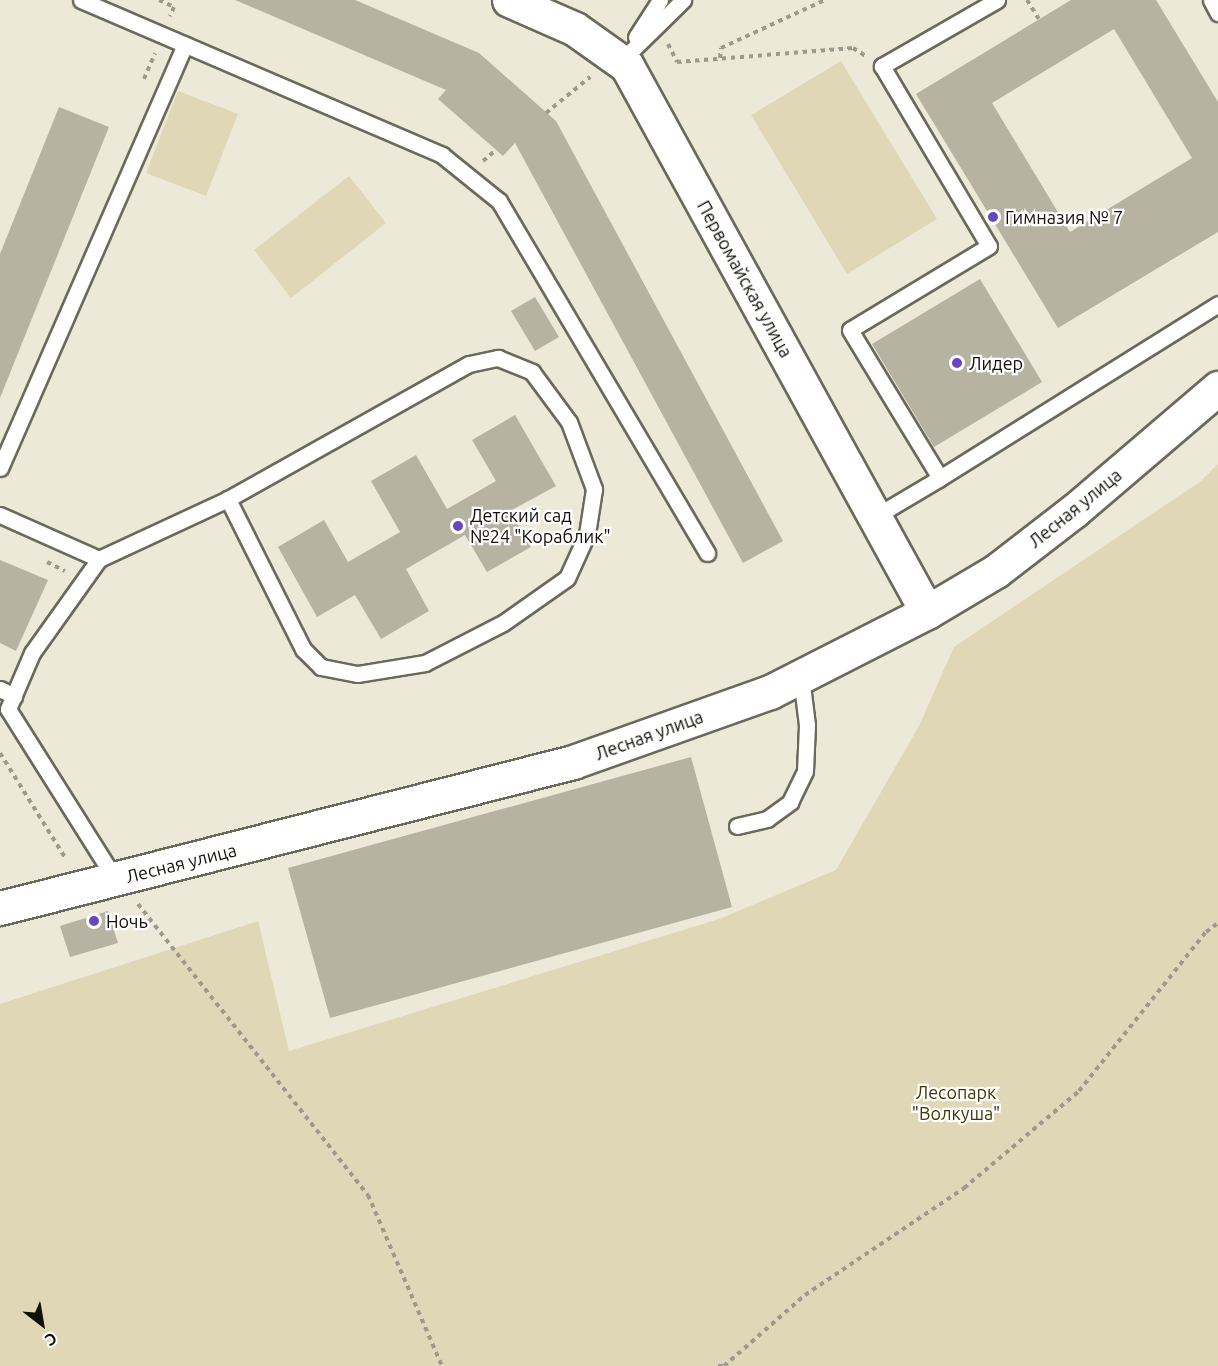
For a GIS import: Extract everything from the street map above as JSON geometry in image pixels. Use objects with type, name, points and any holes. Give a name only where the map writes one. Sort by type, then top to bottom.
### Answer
[{"type":"street","name":"Первомайская улица","points":[[509,0],[575,29],[610,66],[876,516],[927,612]]},
{"type":"street","name":"Лесная улица","points":[[0,908],[126,890],[573,762],[770,692],[927,612],[996,571],[1076,510],[1218,388]]},
{"type":"lane","points":[[81,0],[442,154],[499,201],[707,553]]},
{"type":"lane","points":[[610,66],[660,0]]},
{"type":"lane","points":[[610,66],[684,0]]},
{"type":"lane","points":[[940,478],[850,330],[989,246],[882,66],[997,0]]},
{"type":"lane","points":[[1210,0],[1218,13]]},
{"type":"lane","points":[[0,468],[185,45]]},
{"type":"lane","points":[[876,516],[1218,304]]},
{"type":"lane","points":[[126,890],[8,709],[32,653],[99,559],[228,499],[469,364],[498,358],[532,372],[569,422],[594,489],[587,534],[567,578],[503,623],[425,663],[357,674],[321,667],[303,649],[228,499]]},
{"type":"lane","points":[[0,515],[99,559]]},
{"type":"lane","points":[[737,826],[767,819],[790,802],[805,771],[807,725],[801,677]]},
{"type":"lane","points":[[0,689],[14,696]]},
{"type":"path","points":[[720,58],[722,48],[825,0]]},
{"type":"path","points":[[1027,0],[1039,19]]},
{"type":"path","points":[[677,62],[853,48],[882,66]]},
{"type":"path","points":[[546,112],[610,66]]},
{"type":"path","points":[[38,557],[66,571],[60,581]]},
{"type":"path","points":[[126,890],[368,1194],[442,1366]]},
{"type":"path","points":[[718,1366],[724,1366],[805,1295],[964,1188],[1078,1091],[1218,922]]},
{"type":"green space","points":[[841,61],[937,219],[847,274],[751,115]]},
{"type":"green space","points":[[178,91],[238,114],[206,196],[146,173]]},
{"type":"green space","points":[[349,176],[386,223],[291,298],[254,250]]},
{"type":"green space","name":"Лесопарк \"Волкуша\"","points":[[1218,464],[1218,1366],[0,1366],[0,1004],[258,921],[289,1051],[719,919],[836,870],[919,726],[954,647],[1201,481]]},
{"type":"building","points":[[235,0],[355,0],[479,53],[556,121],[783,541],[743,563],[515,143],[503,156],[438,99],[446,90]]},
{"type":"building","points":[[1071,0],[1156,0],[1218,102],[1218,232],[1058,328],[916,94]],"holes":[[[1114,29],[1192,158],[1070,232],[992,103]]]},
{"type":"building","points":[[59,107],[109,127],[0,398],[0,254]]},
{"type":"building","name":"Лидер","points":[[980,279],[1042,382],[934,447],[872,344]]},
{"type":"building","points":[[535,297],[559,337],[535,351],[511,311]]},
{"type":"building","name":"Детский сад №24 \"Кораблик\"","points":[[515,415],[556,486],[510,511],[531,547],[487,572],[465,535],[406,569],[429,611],[381,639],[355,595],[317,617],[278,547],[324,520],[348,562],[400,532],[371,481],[416,455],[447,509],[496,481],[472,440]]},
{"type":"building","points":[[0,560],[48,580],[16,651],[0,643]]},
{"type":"building","points":[[691,757],[732,907],[330,1018],[288,868]]},
{"type":"building","points":[[108,911],[118,943],[70,957],[60,926]]},
{"type":"place","name":"Гимназия № 7","points":[[993,217]]},
{"type":"place","name":"Лидер","points":[[957,363]]},
{"type":"place","name":"Детский сад №24 \"Кораблик\"","points":[[458,526]]},
{"type":"place","name":"Ночь","points":[[94,921]]}]
